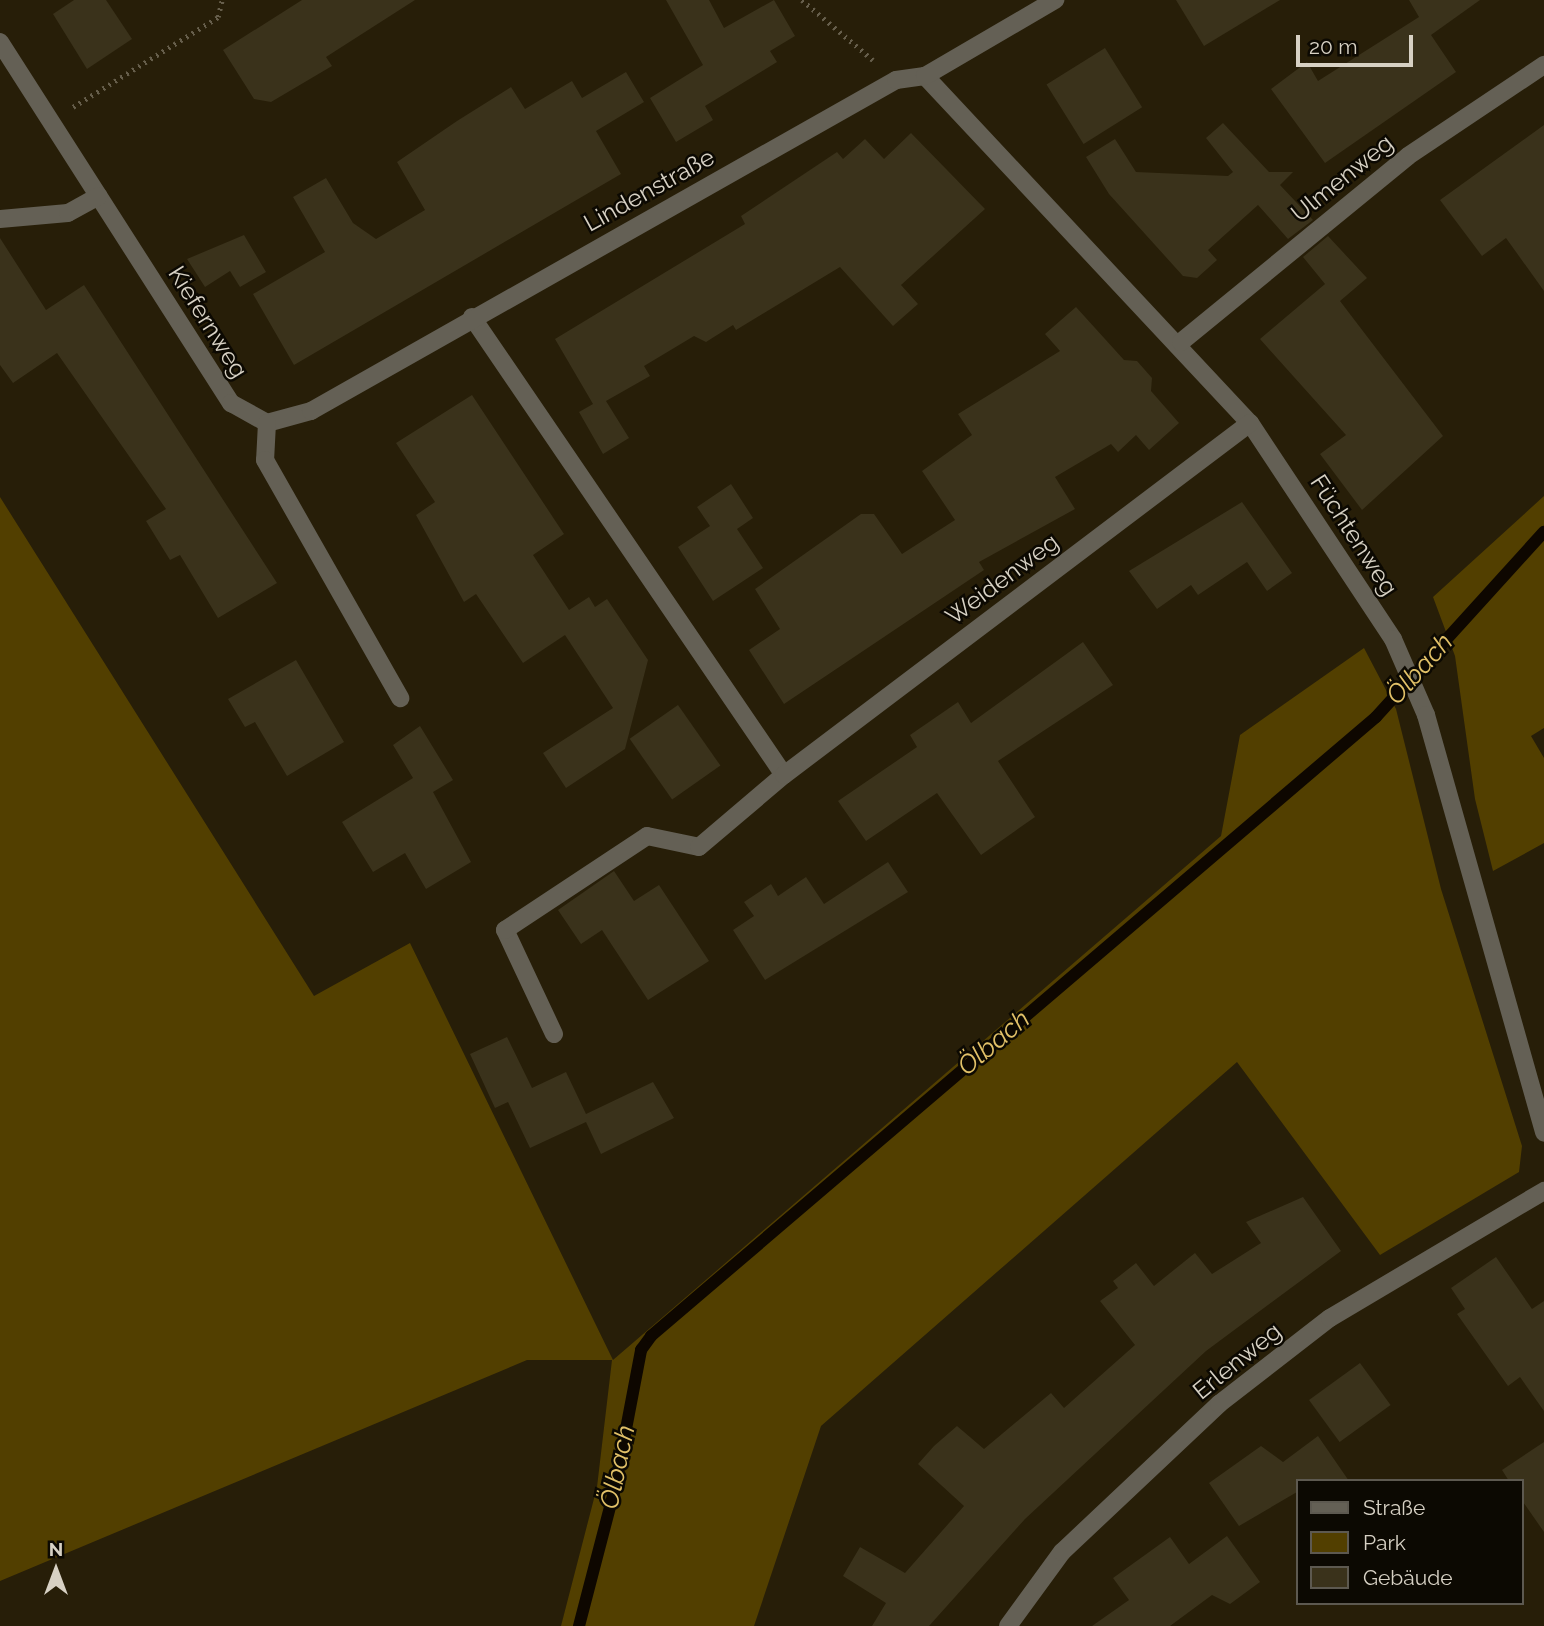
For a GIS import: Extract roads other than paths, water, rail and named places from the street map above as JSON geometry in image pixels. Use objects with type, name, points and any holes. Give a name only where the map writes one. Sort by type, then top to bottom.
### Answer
[{"type":"street","name":"Lindenstraße","points":[[267,423],[311,411],[472,317],[896,80],[925,76],[1055,0]]},
{"type":"street","name":"Kiefernweg","points":[[0,42],[52,119],[231,403],[267,423]]},
{"type":"street","name":"Ulmenweg","points":[[1181,342],[1408,156],[1544,65]]},
{"type":"street","name":"Füchtenweg","points":[[925,76],[1181,342],[1250,423],[1393,639],[1426,715],[1529,1097],[1544,1133]]},
{"type":"street","points":[[0,219],[68,213],[99,196]]},
{"type":"street","points":[[472,317],[784,775]]},
{"type":"street","points":[[267,423],[265,460],[400,698]]},
{"type":"street","name":"Weidenweg","points":[[554,1034],[505,930],[647,836],[698,847],[784,775],[1250,423]]},
{"type":"street","name":"Erlenweg","points":[[1008,1626],[1062,1552],[1219,1404],[1330,1318],[1544,1191]]},
{"type":"waterway","name":"Ölbach","points":[[579,1626],[614,1492],[641,1350],[651,1336],[1376,717],[1544,532]]}]
